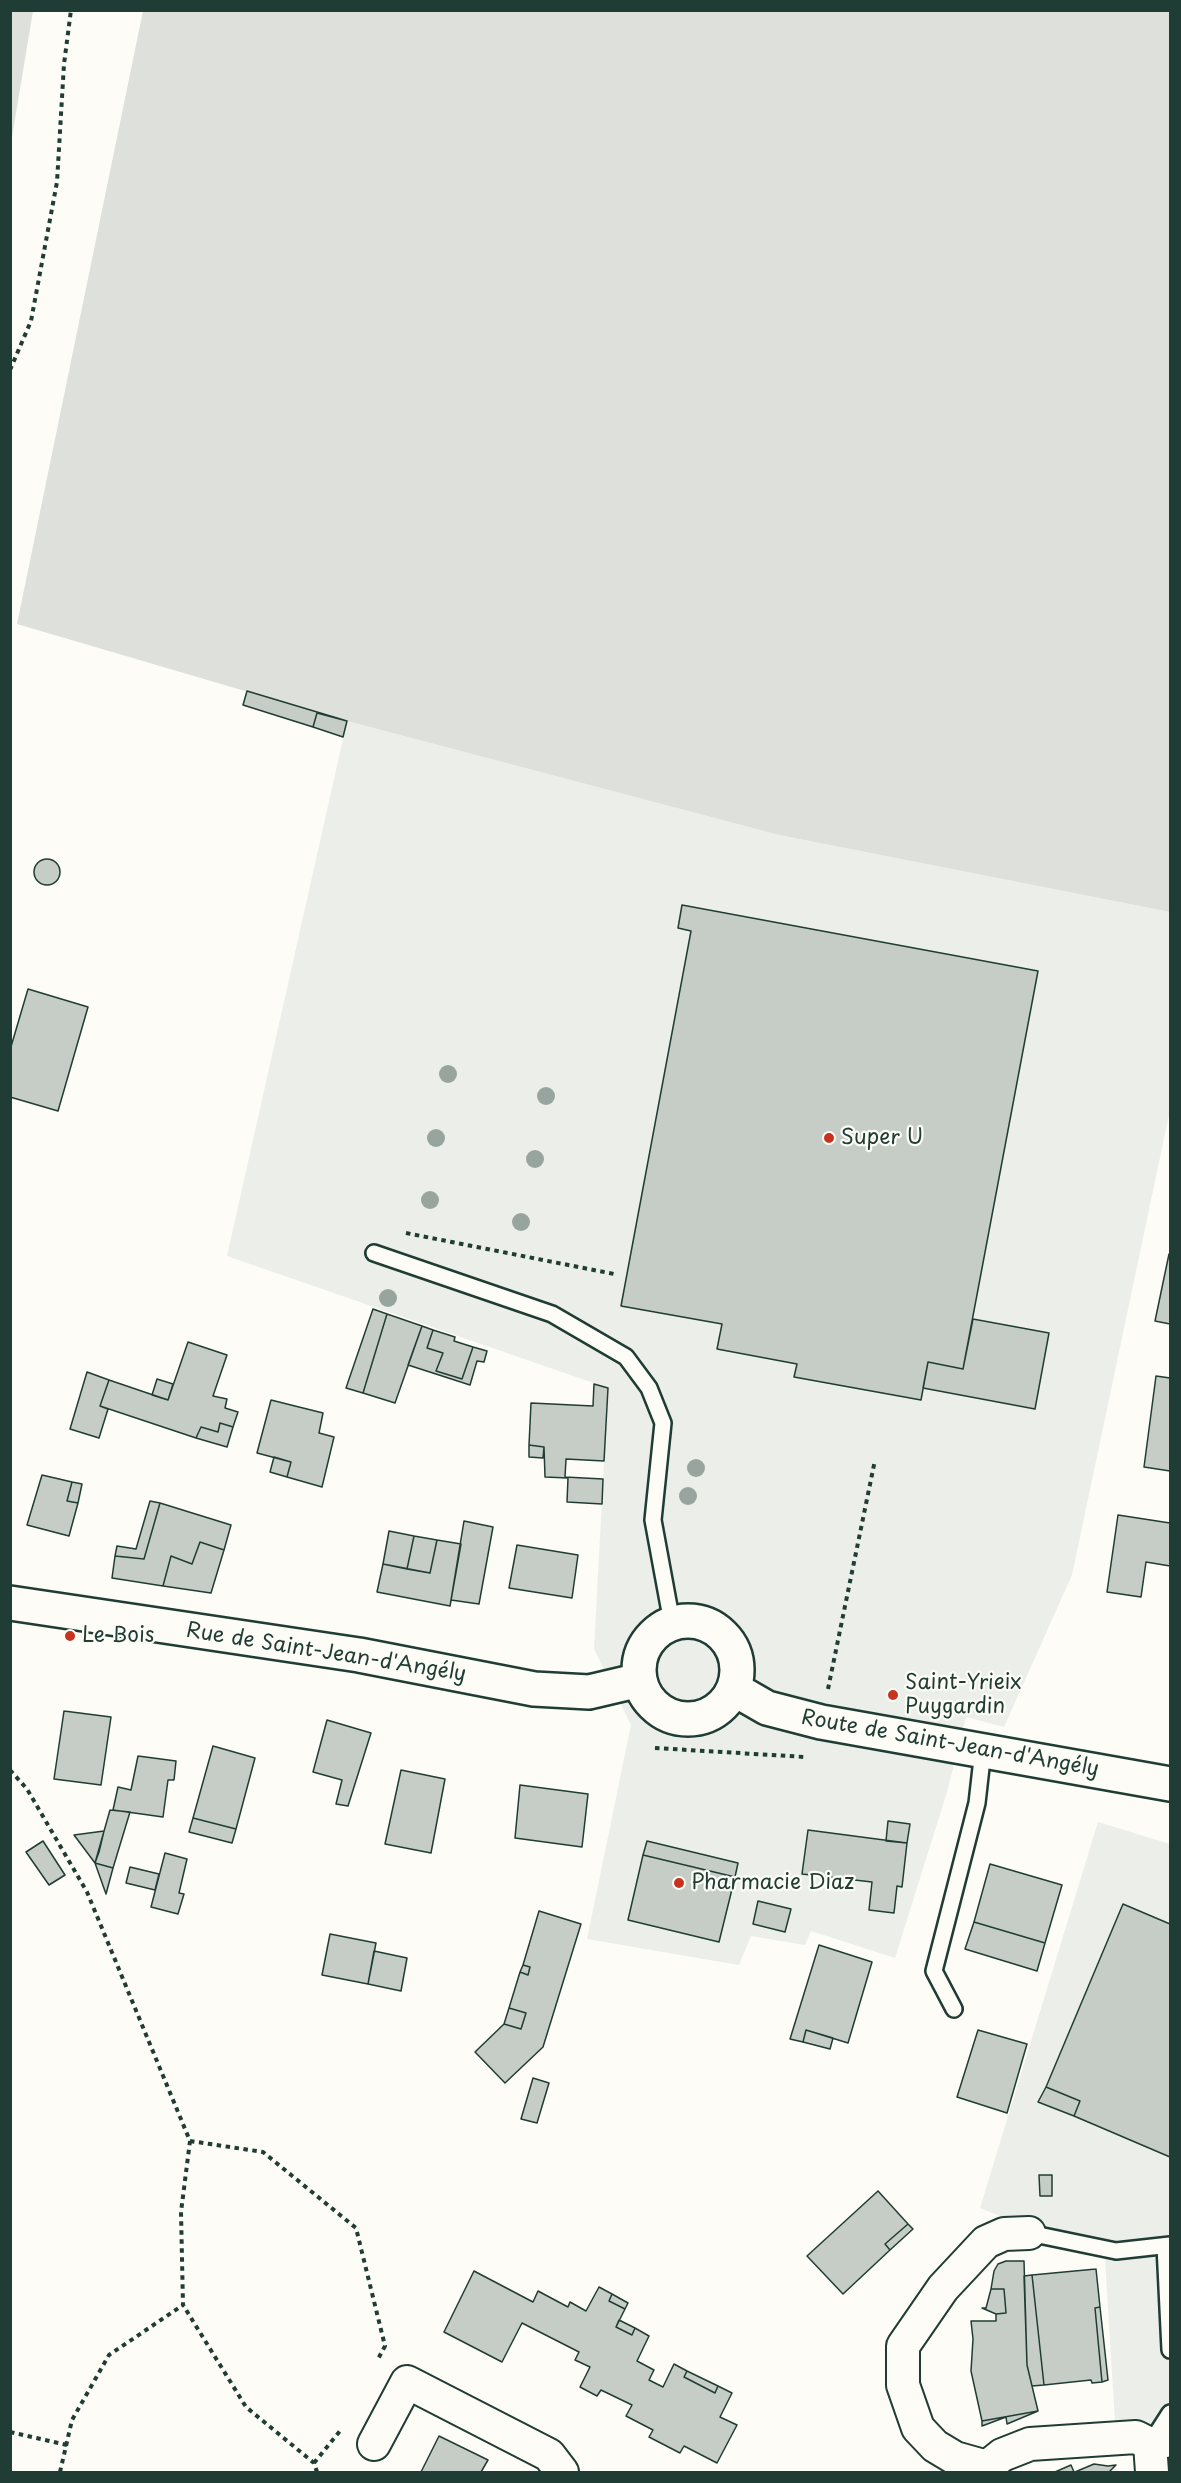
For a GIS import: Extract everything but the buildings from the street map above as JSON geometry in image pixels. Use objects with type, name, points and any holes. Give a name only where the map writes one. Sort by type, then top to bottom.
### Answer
[{"type":"main road","name":"Rue de Saint-Jean-d'Angély","points":[[10,1604],[359,1655],[534,1689],[589,1692],[640,1680]]},
{"type":"main road","points":[[688,1620],[704,1622],[718,1630],[730,1642],[736,1657],[738,1673],[734,1689],[725,1703],[713,1713],[698,1719],[681,1719],[666,1714],[652,1704],[640,1680],[640,1658],[646,1643],[657,1631],[672,1623],[688,1620]]},
{"type":"main road","name":"Route de Saint-Jean-d'Angély","points":[[734,1689],[767,1708],[821,1722],[1170,1784]]},
{"type":"street","points":[[1029,2233],[1005,2234],[986,2242],[943,2288],[903,2346],[903,2385],[918,2428],[935,2446],[955,2458],[986,2470],[1002,2455],[1030,2444],[1136,2437],[1158,2452]]},
{"type":"street","points":[[374,2444],[407,2382],[549,2455],[562,2472]]},
{"type":"lane","points":[[374,1253],[552,1314],[626,1357],[649,1388],[663,1423],[653,1520],[672,1623]]},
{"type":"lane","points":[[954,2009],[933,1971],[977,1803],[984,1750]]},
{"type":"lane","points":[[1029,2233],[1116,2251],[1168,2246],[1170,2350]]},
{"type":"lane","points":[[1158,2452],[1170,2414]]},
{"type":"path","points":[[10,370],[31,321],[57,182],[64,64],[71,10]]},
{"type":"path","points":[[401,1232],[614,1274]]},
{"type":"path","points":[[655,1748],[818,1758],[821,1722],[875,1460]]},
{"type":"path","points":[[10,1770],[27,1789],[87,1892],[189,2140],[181,2212],[183,2305],[246,2407],[314,2463],[317,2472]]},
{"type":"path","points":[[189,2140],[263,2152],[356,2228],[385,2346],[375,2365]]},
{"type":"path","points":[[60,2472],[72,2420],[109,2355],[183,2305]]},
{"type":"path","points":[[314,2463],[344,2424]]},
{"type":"path","points":[[10,2432],[67,2445]]},
{"type":"shaded area","points":[[10,11],[33,11],[11,143]]},
{"type":"shaded area","points":[[143,11],[1170,11],[1170,912],[779,835],[347,721],[17,624]]},
{"type":"shaded area","points":[[347,721],[779,835],[1170,912],[1170,1110],[1072,1575],[1004,1727],[966,1717],[947,1792],[895,1958],[811,1931],[805,1945],[751,1936],[739,1965],[587,1939],[631,1725],[594,1649],[608,1388],[227,1256]]},
{"type":"shaded area","points":[[1098,1822],[1170,1844],[1170,2452],[1117,2455],[1105,2259],[980,2208]]},
{"type":"place","name":"Super U","points":[[829,1138]]},
{"type":"place","name":"Le Bois","points":[[70,1636]]},
{"type":"place","name":"Saint-Yrieix Puygardin","points":[[893,1695]]},
{"type":"place","name":"Pharmacie Diaz","points":[[679,1883]]}]
